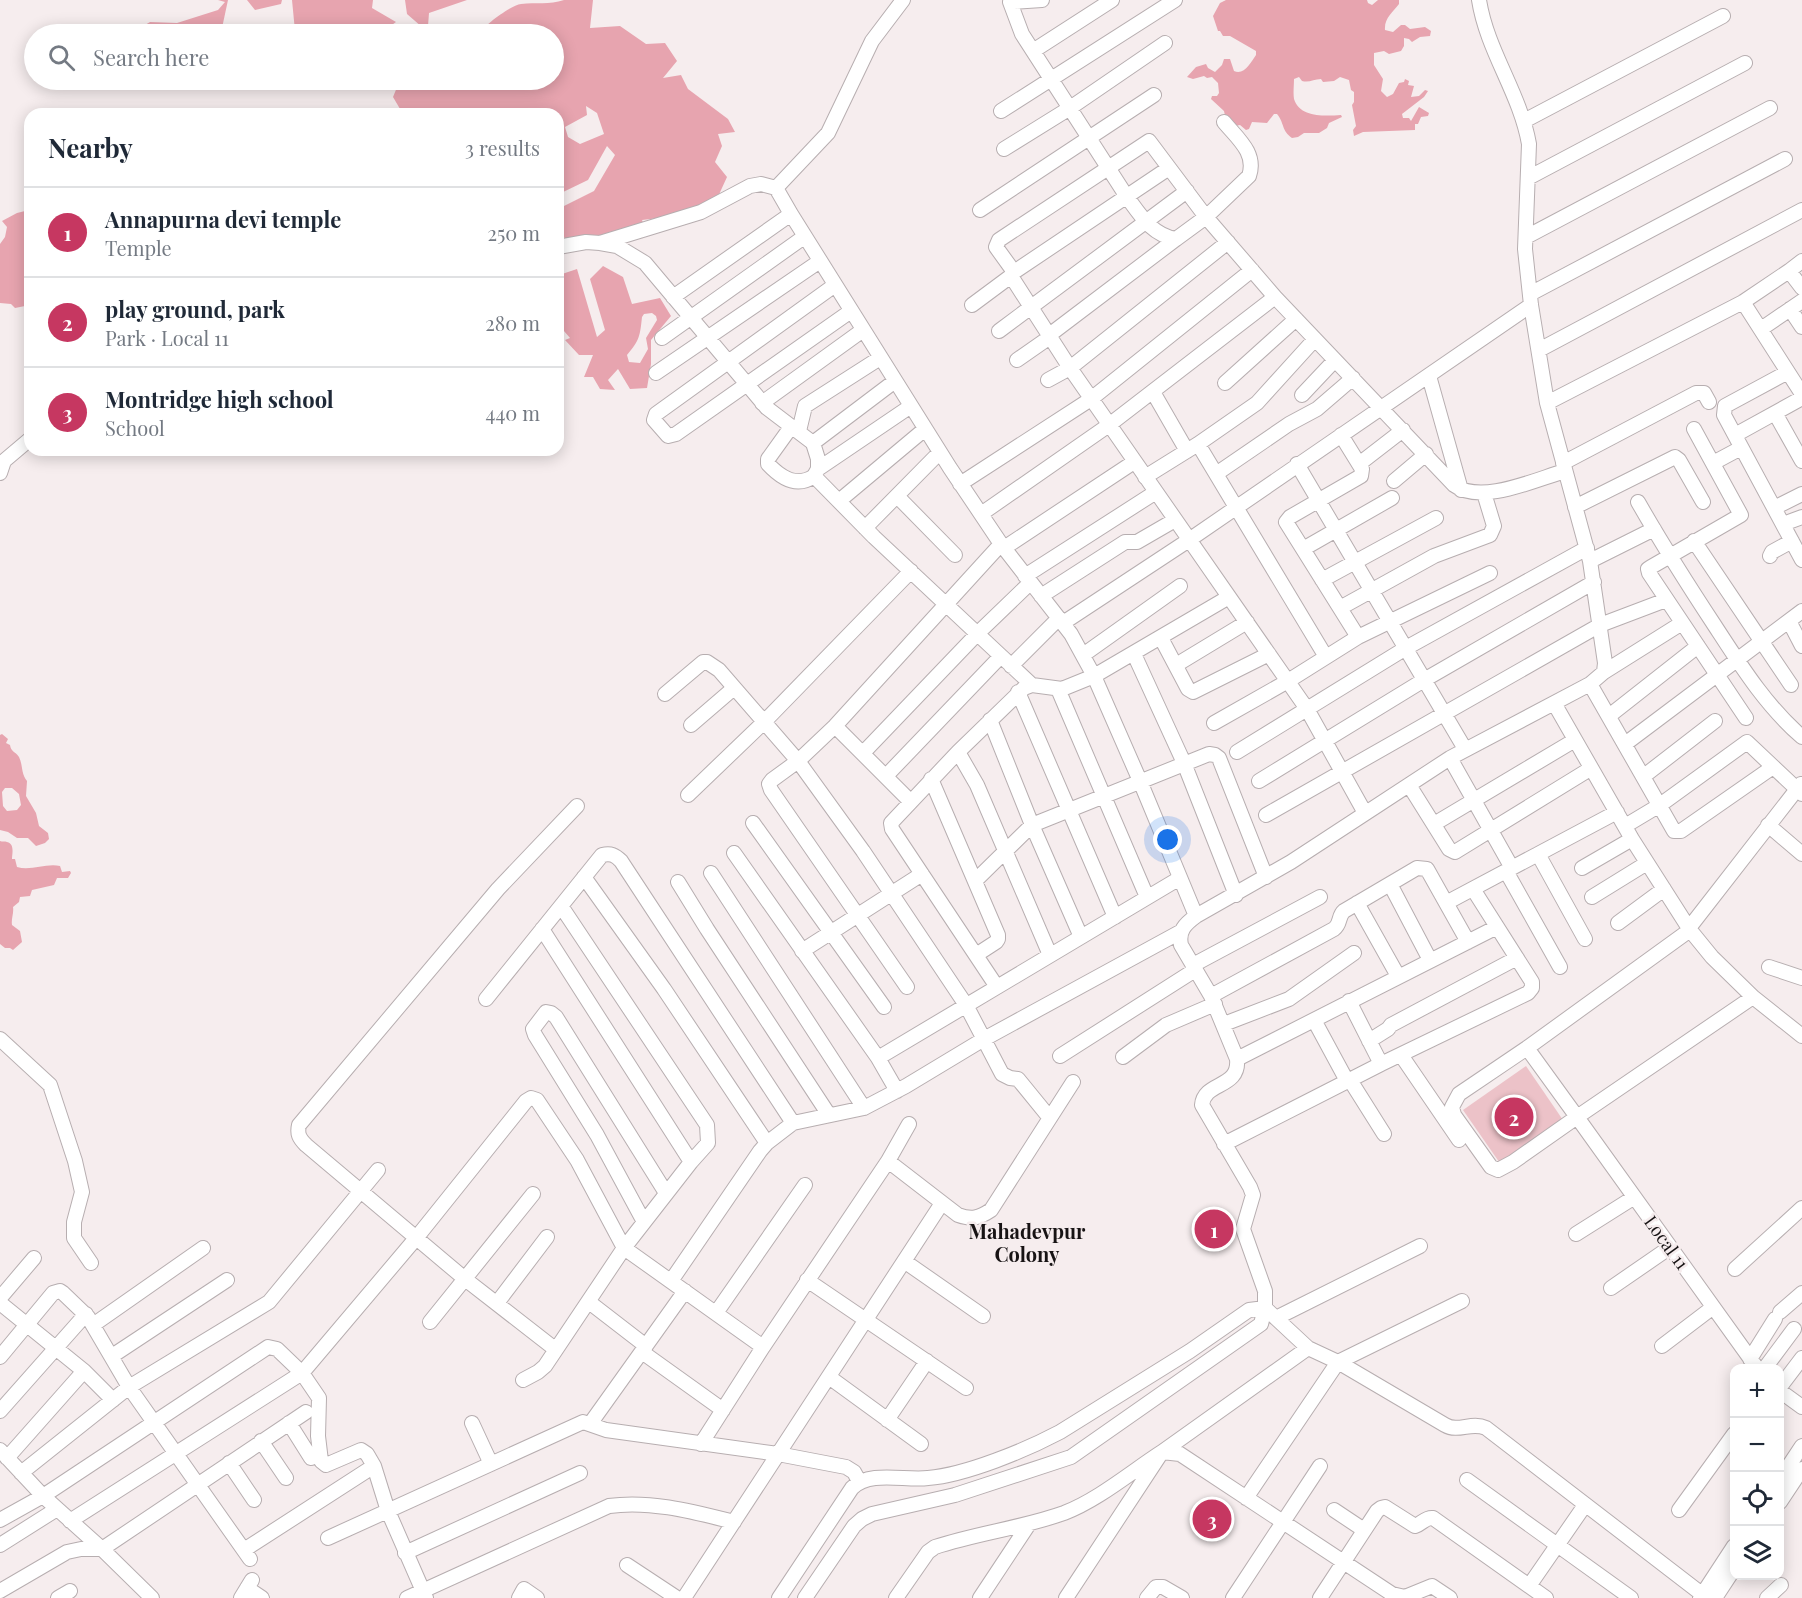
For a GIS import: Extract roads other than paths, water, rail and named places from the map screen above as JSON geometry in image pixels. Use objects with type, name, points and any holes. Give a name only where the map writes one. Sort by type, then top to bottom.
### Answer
[{"type":"street","points":[[776,188],[828,133],[872,41],[903,0]]},
{"type":"street","points":[[1042,0],[1005,1],[1022,34],[1127,197],[1145,222],[1166,238],[1176,239]]},
{"type":"street","points":[[1033,51],[1112,0]]},
{"type":"street","points":[[1001,111],[1175,0]]},
{"type":"street","points":[[1479,0],[1490,43],[1524,121],[1529,144],[1527,273],[1547,403],[1594,582],[1605,663],[1604,672]]},
{"type":"street","points":[[1524,121],[1723,16]]},
{"type":"street","points":[[1004,149],[1070,108],[1165,43]]},
{"type":"street","points":[[1528,178],[1745,63]]},
{"type":"street","points":[[980,210],[1154,95]]},
{"type":"street","points":[[1526,237],[1770,108]]},
{"type":"street","points":[[1017,360],[1206,217],[1249,176],[1251,159],[1248,150],[1224,122]]},
{"type":"street","points":[[1365,813],[1307,709],[1134,462],[1030,308],[996,247],[999,240],[1149,141],[1206,217],[1275,297],[1461,490],[1484,493],[1564,467],[1696,393],[1704,393],[1710,402]]},
{"type":"street","points":[[886,776],[1006,661],[1061,620],[1189,540],[1297,464],[1383,408],[1531,299],[1785,159]]},
{"type":"street","points":[[972,305],[1012,274],[1169,168]]},
{"type":"street","points":[[600,243],[701,212],[750,186],[761,184],[776,188],[804,237],[960,484],[1027,579],[1061,620],[1083,655],[1140,780],[1196,916]]},
{"type":"street","points":[[999,331],[1187,191]]},
{"type":"street","points":[[1539,351],[1802,210]]},
{"type":"street","points":[[673,297],[791,214]]},
{"type":"street","points":[[662,338],[804,237]]},
{"type":"street","points":[[564,246],[586,242],[617,246],[645,263],[762,403],[813,443],[818,459],[816,472],[839,501],[1032,685],[1058,689],[1069,687],[1094,676],[1229,597]]},
{"type":"street","points":[[1048,380],[1070,368],[1228,242]]},
{"type":"street","points":[[656,373],[820,261]]},
{"type":"street","points":[[1547,403],[1743,302],[1802,261]]},
{"type":"street","points":[[960,484],[1091,399],[1252,270]]},
{"type":"street","points":[[1789,271],[1802,288]]},
{"type":"street","points":[[835,285],[656,414],[654,420],[668,436],[676,434],[851,311]]},
{"type":"street","points":[[981,514],[1109,425],[1275,297]]},
{"type":"street","points":[[1713,463],[1775,412],[1802,396],[1743,302]]},
{"type":"street","points":[[1761,329],[1796,305],[1802,327]]},
{"type":"street","points":[[1225,383],[1296,318]]},
{"type":"street","points":[[762,403],[863,330]]},
{"type":"street","points":[[1146,477],[1193,448],[1257,403],[1315,339]]},
{"type":"street","points":[[880,358],[805,406],[795,429],[768,459],[768,464],[787,480],[801,482],[911,406]]},
{"type":"street","points":[[1302,395],[1335,360]]},
{"type":"street","points":[[1788,372],[1725,406],[1724,415],[1802,560]]},
{"type":"street","points":[[1429,376],[1461,490]]},
{"type":"street","points":[[1216,474],[1289,424],[1317,409],[1353,378]]},
{"type":"street","points":[[813,443],[895,381]]},
{"type":"street","points":[[1153,392],[1193,448],[1216,474],[1326,657]]},
{"type":"street","points":[[1775,412],[1802,461]]},
{"type":"street","points":[[839,501],[925,429]]},
{"type":"street","points":[[1694,429],[1741,515],[1648,569],[1666,600],[1746,718]]},
{"type":"street","points":[[1359,464],[1403,430]]},
{"type":"street","points":[[1341,435],[1359,464],[1362,471],[1359,477],[1318,499],[1286,521],[1358,638]]},
{"type":"street","points":[[0,473],[4,461],[24,444]]},
{"type":"street","points":[[865,528],[939,452]]},
{"type":"street","points":[[1394,481],[1426,454]]},
{"type":"street","points":[[1575,507],[1675,457],[1679,460],[1703,502]]},
{"type":"street","points":[[907,987],[769,784],[798,761],[835,726],[1003,546],[1134,462]]},
{"type":"street","points":[[1297,464],[1465,749]]},
{"type":"street","points":[[863,753],[1027,579],[1156,492]]},
{"type":"street","points":[[1340,608],[1434,556],[1490,535],[1494,526],[1484,493]]},
{"type":"street","points":[[1774,508],[1802,494]]},
{"type":"street","points":[[897,496],[955,555]]},
{"type":"street","points":[[1304,549],[1392,498]]},
{"type":"street","points":[[1638,502],[1669,556],[1737,661],[1776,714],[1802,737]]},
{"type":"street","points":[[1783,525],[1802,517]]},
{"type":"street","points":[[1322,580],[1436,518]]},
{"type":"street","points":[[1041,596],[1125,542],[1137,542],[1175,520]]},
{"type":"street","points":[[1237,752],[1406,648],[1588,555],[1654,529]]},
{"type":"street","points":[[1694,541],[1791,685]]},
{"type":"street","points":[[1770,556],[1772,552],[1792,541]]},
{"type":"street","points":[[688,795],[764,722],[911,571]]},
{"type":"street","points":[[1214,723],[1391,620],[1491,573]]},
{"type":"street","points":[[1259,781],[1424,680],[1594,582]]},
{"type":"street","points":[[1083,655],[1180,586]]},
{"type":"street","points":[[1266,815],[1600,625],[1666,600]]},
{"type":"street","points":[[1625,744],[1802,611]]},
{"type":"street","points":[[1789,621],[1802,646]]},
{"type":"street","points":[[1176,665],[1247,622]]},
{"type":"street","points":[[1270,1313],[1265,1291],[1242,1229],[1253,1195],[1202,1105],[1205,1095],[1235,1076],[1238,1068],[1237,1059],[1213,1000],[1181,945],[1180,938],[1186,923],[1266,877],[1465,749],[1590,684],[1604,672],[1682,623]]},
{"type":"street","points":[[1161,638],[1188,689],[1193,692],[1269,654]]},
{"type":"street","points":[[1609,716],[1698,646]]},
{"type":"street","points":[[1134,654],[1184,763],[1236,895]]},
{"type":"street","points":[[665,694],[703,662],[708,662],[719,670],[798,761],[892,893],[966,1005],[1002,1074],[1010,1078],[1018,1078],[1049,1117]]},
{"type":"street","points":[[1590,684],[1674,831],[1681,831],[1773,767]]},
{"type":"street","points":[[997,987],[892,830],[891,822],[1018,692],[1032,685]]},
{"type":"street","points":[[691,725],[734,688]]},
{"type":"street","points":[[1058,689],[1147,897]]},
{"type":"street","points":[[1018,692],[1115,917]]},
{"type":"street","points":[[1554,703],[1632,839],[1690,929],[1712,957],[1753,997],[1801,1032]]},
{"type":"street","points":[[990,720],[1032,825],[1081,937]]},
{"type":"street","points":[[1644,776],[1714,721]]},
{"type":"street","points":[[835,726],[910,801]]},
{"type":"street","points":[[1434,824],[1575,740]]},
{"type":"street","points":[[1625,826],[1660,805],[1748,742],[1800,789],[1768,825],[1690,929],[1460,1094],[1452,1107],[1454,1115],[1491,1167],[1498,1170],[1513,1162],[1753,997]]},
{"type":"street","points":[[958,752],[977,785],[1050,955]]},
{"type":"street","points":[[975,881],[1032,825],[1209,754],[1215,754],[1219,759],[1266,877]]},
{"type":"street","points":[[1450,758],[1491,830],[1509,870],[1560,967]]},
{"type":"street","points":[[1409,785],[1453,852],[1590,769]]},
{"type":"street","points":[[931,779],[998,939],[976,955]]},
{"type":"street","points":[[555,1349],[465,1279],[300,1138],[298,1132],[299,1125],[498,889],[577,806]]},
{"type":"street","points":[[1446,903],[1617,812]]},
{"type":"street","points":[[753,823],[884,1007]]},
{"type":"street","points":[[1768,825],[1802,854]]},
{"type":"street","points":[[1582,868],[1632,839]]},
{"type":"street","points":[[486,999],[602,855],[609,853],[621,861],[793,1123]]},
{"type":"street","points":[[734,853],[878,1058],[897,1091]]},
{"type":"street","points":[[1538,854],[1584,939]]},
{"type":"street","points":[[1592,897],[1647,863]]},
{"type":"street","points":[[1123,1057],[1166,1025],[1334,929],[1338,926],[1341,913],[1417,868],[1422,867],[1427,870],[1468,942]]},
{"type":"street","points":[[711,873],[864,1108]]},
{"type":"street","points":[[802,951],[922,874]]},
{"type":"street","points":[[584,877],[664,989],[767,1143]]},
{"type":"street","points":[[878,1058],[1180,878]]},
{"type":"street","points":[[678,882],[829,1115]]},
{"type":"street","points":[[1390,884],[1430,960]]},
{"type":"street","points":[[1224,1144],[1381,1064],[1528,993],[1532,988],[1532,982],[1473,889]]},
{"type":"street","points":[[1618,923],[1664,889]]},
{"type":"street","points":[[1060,1056],[1194,968],[1320,897]]},
{"type":"street","points":[[1357,903],[1398,976]]},
{"type":"street","points":[[523,1380],[538,1372],[624,1248],[708,1143],[707,1125],[561,906]]},
{"type":"street","points":[[1237,1059],[1497,927]]},
{"type":"street","points":[[542,929],[691,1162]]},
{"type":"street","points":[[671,1281],[767,1143],[793,1123],[864,1108],[984,1039],[1182,931]]},
{"type":"street","points":[[1224,1024],[1289,999],[1354,953]]},
{"type":"street","points":[[1369,1041],[1389,1029],[1391,1025],[1517,958]]},
{"type":"street","points":[[1769,967],[1802,978]]},
{"type":"street","points":[[1349,1001],[1381,1064]]},
{"type":"street","points":[[644,1222],[597,1135],[535,1035],[533,1029],[546,1012],[556,1017],[666,1193]]},
{"type":"street","points":[[1314,1020],[1349,1081],[1384,1134]]},
{"type":"street","points":[[0,1039],[50,1084],[75,1161],[82,1192],[74,1222],[74,1238],[91,1263]]},
{"type":"street","name":"Local 11","points":[[1527,1048],[1753,1364]]},
{"type":"street","points":[[1401,1055],[1459,1140]]},
{"type":"street","points":[[888,1161],[958,1215],[969,1219],[981,1216],[991,1210],[1072,1082]]},
{"type":"street","points":[[70,1521],[302,1372],[417,1237],[526,1101],[534,1098],[577,1160],[624,1248],[763,1347]]},
{"type":"street","points":[[701,1444],[888,1161],[909,1124]]},
{"type":"street","points":[[10,1461],[113,1400],[129,1387],[269,1302],[378,1170]]},
{"type":"street","points":[[716,1314],[805,1185]]},
{"type":"street","points":[[430,1322],[533,1194]]},
{"type":"street","points":[[1576,1234],[1633,1198]]},
{"type":"street","points":[[684,1598],[942,1203]]},
{"type":"street","points":[[1735,1269],[1802,1209]]},
{"type":"street","points":[[497,1303],[547,1237]]},
{"type":"street","points":[[807,1597],[854,1526],[862,1519],[872,1514],[956,1495],[1071,1457],[1255,1329],[1270,1313],[1420,1246]]},
{"type":"street","points":[[0,1412],[55,1347],[89,1320],[203,1248]]},
{"type":"street","points":[[1611,1288],[1669,1248]]},
{"type":"street","points":[[0,1298],[34,1258]]},
{"type":"street","points":[[904,1261],[983,1316]]},
{"type":"street","points":[[112,1356],[227,1280]]},
{"type":"street","points":[[807,1281],[966,1389]]},
{"type":"street","points":[[0,1357],[56,1291],[63,1293],[89,1320],[129,1387],[196,1485],[247,1554],[374,1466]]},
{"type":"street","points":[[590,1424],[685,1291]]},
{"type":"street","points":[[1753,1364],[1777,1316],[1802,1293]]},
{"type":"street","points":[[1246,1498],[1338,1362],[1462,1301]]},
{"type":"street","points":[[588,1302],[723,1410]]},
{"type":"street","points":[[0,1303],[84,1371],[113,1400]]},
{"type":"street","points":[[1662,1346],[1712,1308]]},
{"type":"street","points":[[779,1598],[859,1481],[926,1479],[946,1476],[1042,1441],[1190,1350],[1249,1310],[1270,1313],[1308,1348],[1338,1362],[1452,1429],[1472,1424],[1486,1428],[1585,1505],[1712,1596]]},
{"type":"street","points":[[1768,1364],[1794,1329]]},
{"type":"street","points":[[0,1520],[43,1496],[268,1347],[277,1349],[302,1372],[320,1398],[318,1436],[323,1464],[330,1464],[361,1450],[367,1454],[374,1466],[388,1511],[405,1553],[424,1594]]},
{"type":"street","points":[[896,1598],[928,1552],[935,1547],[1029,1524],[1082,1505],[1162,1452],[1308,1348]]},
{"type":"street","points":[[1784,1382],[1802,1358]]},
{"type":"street","points":[[887,1420],[927,1361]]},
{"type":"street","points":[[0,1472],[84,1371]]},
{"type":"street","points":[[829,1377],[921,1444]]},
{"type":"street","points":[[1784,1393],[1802,1407]]},
{"type":"street","points":[[0,1591],[67,1552],[102,1549],[306,1412]]},
{"type":"street","points":[[328,1538],[583,1422],[606,1430],[778,1454],[846,1467],[854,1472],[859,1481]]},
{"type":"street","points":[[289,1423],[311,1458]]},
{"type":"street","points":[[472,1423],[491,1464]]},
{"type":"street","points":[[1679,1510],[1730,1440]]},
{"type":"street","points":[[261,1441],[286,1478]]},
{"type":"street","points":[[1784,1472],[1802,1446]]},
{"type":"street","points":[[1162,1452],[1180,1454],[1392,1594],[1405,1597],[1432,1586],[1450,1598]]},
{"type":"street","points":[[1066,1598],[1162,1452]]},
{"type":"street","points":[[10,1461],[43,1496],[152,1598]]},
{"type":"street","points":[[229,1463],[254,1500]]},
{"type":"street","points":[[1233,1598],[1320,1466]]},
{"type":"street","points":[[1784,1495],[1802,1469]]},
{"type":"street","points":[[405,1553],[580,1473]]},
{"type":"street","points":[[1467,1480],[1631,1598]]},
{"type":"street","points":[[846,1498],[862,1519]]},
{"type":"street","points":[[407,1598],[424,1594],[609,1506],[627,1503],[648,1505],[734,1522]]},
{"type":"street","points":[[1529,1586],[1585,1505]]},
{"type":"street","points":[[1320,1598],[1342,1561],[1381,1508],[1389,1509],[1414,1526],[1433,1518],[1546,1598]]},
{"type":"street","points":[[0,1545],[57,1509]]},
{"type":"street","points":[[1334,1510],[1364,1530]]},
{"type":"street","points":[[980,1598],[1029,1524]]},
{"type":"street","points":[[1712,1596],[1730,1555]]},
{"type":"street","points":[[627,1565],[677,1598]]},
{"type":"street","points":[[1712,1596],[1730,1574]]},
{"type":"street","points":[[1767,1598],[1781,1584]]},
{"type":"street","points":[[1147,1598],[1156,1587],[1163,1587],[1182,1598]]},
{"type":"street","points":[[246,1589],[262,1598]]},
{"type":"street","points":[[519,1598],[524,1589],[537,1598]]},
{"type":"place","name":"play ground, park","points":[[1514,1117]]},
{"type":"place","name":"Annapurna devi temple","points":[[1214,1229]]},
{"type":"place","name":"Montridge high school","points":[[1212,1519]]},
{"type":"district","name":"Mahadevpur Colony","points":[[1027,1244]]}]
